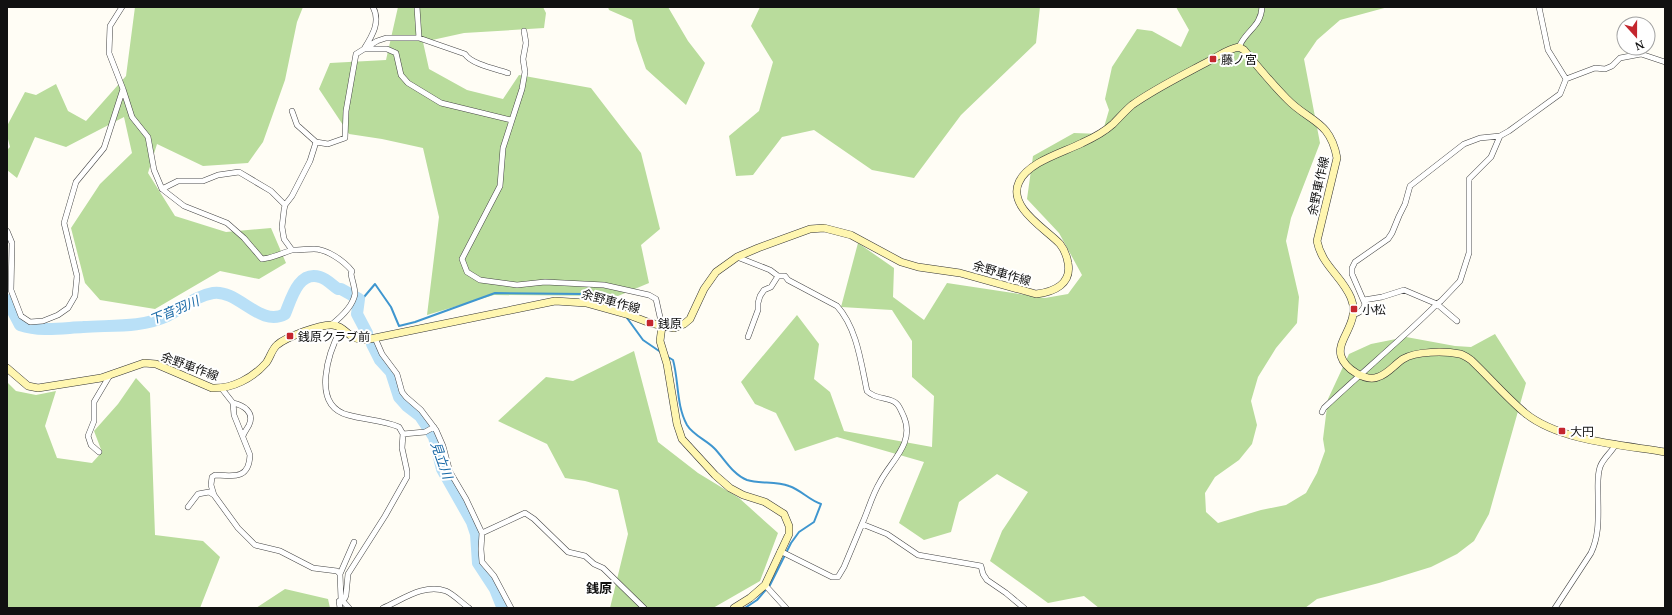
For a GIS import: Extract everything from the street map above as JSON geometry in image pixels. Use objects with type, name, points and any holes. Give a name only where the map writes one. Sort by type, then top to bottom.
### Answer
[{"type":"main road","name":"余野車作線","points":[[7,368],[28,386],[38,388],[101,378],[144,363],[156,364],[212,388],[222,389],[244,380],[258,372],[267,362],[276,345],[290,336],[331,325],[342,329],[353,337],[365,340],[554,301],[586,303],[629,315],[650,323],[674,328],[684,324],[690,319],[704,289],[716,272],[738,257],[810,229],[824,228],[851,235],[901,262],[918,267],[960,273],[1036,294],[1047,293],[1058,288],[1066,281],[1069,271],[1067,257],[1061,245],[1026,212],[1020,204],[1017,195],[1018,184],[1025,172],[1037,164],[1099,135],[1132,106],[1230,49],[1239,47],[1244,50],[1294,106],[1314,118],[1330,135],[1335,148],[1337,158],[1317,241],[1319,252],[1325,263],[1351,298],[1354,309],[1353,320],[1341,348],[1341,357],[1347,365],[1359,374],[1366,377],[1378,378],[1404,359],[1415,354],[1462,354],[1471,360],[1526,414],[1543,424],[1583,439],[1665,452]]},
{"type":"main road","points":[[662,326],[660,341],[668,364],[677,424],[682,439],[715,475],[730,488],[743,496],[765,502],[784,514],[789,526],[789,534],[765,585],[750,598],[734,608]]},
{"type":"street","points":[[122,7],[110,26],[110,54],[132,117],[148,137],[154,170],[162,189],[184,206],[227,223],[244,238],[262,259],[271,258],[280,253],[292,250],[315,249],[323,251],[352,271],[351,274],[355,293],[353,299],[338,319],[331,325]]},
{"type":"street","points":[[364,49],[376,26],[376,16],[373,7]]},
{"type":"street","points":[[417,7],[418,38]]},
{"type":"street","points":[[1239,47],[1242,38],[1256,26],[1261,17],[1262,7]]},
{"type":"street","points":[[1539,7],[1548,50],[1566,80]]},
{"type":"street","points":[[524,31],[526,43],[523,59],[525,72],[522,89],[503,148],[500,186],[462,259],[467,272],[480,280],[500,284],[531,284],[545,282],[604,285],[648,295],[656,299],[662,326]]},
{"type":"street","points":[[292,111],[297,125],[316,142],[328,144],[345,138],[346,110],[356,54],[377,41],[386,38],[418,38],[465,54],[468,58],[487,67],[508,73]]},
{"type":"street","points":[[364,49],[387,49],[396,53],[401,75],[408,83],[441,103],[511,120]]},
{"type":"street","points":[[1353,315],[1360,313],[1364,309],[1364,300],[1352,274],[1352,268],[1355,262],[1388,239],[1406,204],[1410,186],[1464,144],[1480,138],[1500,136],[1509,131],[1560,94],[1566,80],[1595,68],[1604,69],[1612,66],[1620,58],[1641,54],[1665,62]]},
{"type":"street","points":[[7,231],[12,243],[11,290],[21,316],[30,322],[43,321],[58,315],[68,308],[75,296],[77,276],[64,223],[70,201],[76,182],[104,148],[123,89]]},
{"type":"street","points":[[1322,412],[1324,408],[1359,374],[1396,343],[1460,281],[1469,253],[1469,179],[1492,157],[1500,136]]},
{"type":"street","points":[[292,250],[284,239],[282,227],[285,205],[292,196],[301,179],[316,142]]},
{"type":"street","points":[[162,189],[178,181],[203,181],[218,175],[240,172],[271,191],[285,205]]},
{"type":"street","points":[[738,257],[770,270],[778,276],[784,276],[788,280],[837,306],[842,312],[857,348],[867,391],[873,397],[893,400],[898,404],[907,425],[907,434],[904,447],[880,482],[844,567],[838,576],[832,578],[780,551]]},
{"type":"street","points":[[748,338],[758,310],[760,296],[764,290],[771,287],[778,276]]},
{"type":"street","points":[[1364,300],[1382,297],[1404,290],[1437,304],[1457,321]]},
{"type":"street","points":[[341,599],[345,598],[346,595],[346,579],[349,570],[364,550],[407,477],[402,448],[403,434],[399,427],[372,419],[348,415],[338,410],[330,402],[325,377],[332,349],[342,329]]},
{"type":"street","points":[[375,338],[382,354],[397,374],[402,392],[421,410],[443,446],[450,472],[466,499],[482,533],[482,562],[494,576],[511,608]]},
{"type":"street","points":[[99,452],[91,445],[88,436],[94,421],[94,402],[110,375]]},
{"type":"street","points":[[222,389],[233,403],[234,415],[250,455],[250,461],[244,472],[236,476],[215,474],[212,477],[211,484],[214,495],[238,528],[255,545],[280,551],[313,568],[333,570],[340,574]]},
{"type":"street","points":[[233,403],[246,408],[249,413],[250,420],[242,436]]},
{"type":"street","points":[[403,434],[427,431],[433,428]]},
{"type":"street","points":[[1555,608],[1591,553],[1595,544],[1598,534],[1598,480],[1600,468],[1603,461],[1616,444]]},
{"type":"street","points":[[188,507],[198,494],[209,492],[214,495]]},
{"type":"street","points":[[482,533],[525,513],[534,519],[568,552],[585,556],[594,564],[603,568],[644,608]]},
{"type":"street","points":[[862,524],[887,534],[918,555],[981,566],[983,574],[987,580],[1024,608]]},
{"type":"street","points":[[340,608],[340,574],[354,542]]},
{"type":"street","points":[[765,585],[786,608]]},
{"type":"street","points":[[383,608],[417,592],[430,590],[446,591],[469,608]]},
{"type":"street","points":[[341,599],[349,608]]},
{"type":"green space","points":[[135,7],[303,7],[297,22],[285,80],[263,142],[248,163],[203,166],[157,144],[148,173],[175,216],[226,232],[271,228],[286,263],[259,279],[220,271],[155,309],[100,300],[85,283],[71,228],[100,184],[132,153],[124,117],[66,147],[35,137],[17,178],[7,170],[7,150],[10,147],[7,135],[7,126],[25,92],[36,95],[56,84],[68,111],[86,121],[126,76]]},
{"type":"green space","points":[[398,7],[543,7],[546,13],[544,28],[464,33],[423,42],[429,69],[467,90],[503,99],[519,75],[591,88],[641,153],[660,229],[641,245],[649,283],[618,296],[494,295],[427,315],[439,217],[423,148],[382,139],[349,134],[319,89],[330,63],[386,60]]},
{"type":"green space","points":[[608,7],[668,7],[688,41],[705,63],[686,105],[646,69],[636,40],[632,20],[609,10]]},
{"type":"green space","points":[[760,7],[1040,7],[1036,43],[961,115],[914,178],[872,170],[814,130],[782,137],[753,175],[736,176],[729,136],[759,111],[773,62],[751,26]]},
{"type":"green space","points":[[1176,7],[1388,7],[1340,20],[1317,40],[1304,59],[1320,143],[1291,218],[1286,241],[1299,297],[1297,323],[1276,348],[1258,377],[1251,401],[1257,425],[1252,444],[1239,460],[1215,477],[1205,493],[1206,512],[1218,523],[1261,510],[1286,505],[1306,493],[1317,473],[1325,451],[1323,439],[1328,399],[1349,354],[1371,344],[1406,337],[1455,346],[1471,347],[1495,334],[1526,383],[1489,514],[1474,541],[1457,554],[1431,567],[1379,583],[1317,599],[1305,608],[1099,608],[1084,596],[1048,603],[990,561],[1002,531],[1028,492],[997,474],[959,502],[951,532],[924,540],[899,523],[924,462],[837,437],[795,451],[776,413],[755,404],[741,382],[797,315],[819,344],[814,379],[830,392],[844,431],[932,447],[934,396],[912,377],[912,341],[892,310],[841,307],[858,243],[894,268],[893,297],[924,320],[947,283],[1045,298],[1068,294],[1082,275],[1059,233],[1027,199],[1033,156],[1074,133],[1102,134],[1109,110],[1105,99],[1112,67],[1137,29],[1152,31],[1181,47],[1189,30]]},
{"type":"green space","points":[[634,351],[658,442],[698,473],[739,498],[778,533],[760,581],[713,608],[610,608],[628,534],[618,490],[585,481],[565,478],[547,444],[498,421],[546,377],[573,381]]},
{"type":"green space","points":[[136,378],[150,393],[155,535],[203,541],[220,557],[200,608],[7,608],[7,382],[16,391],[36,395],[56,391],[45,426],[57,458],[92,463],[102,452],[94,431],[118,404]]},
{"type":"green space","points":[[285,589],[328,599],[330,608],[256,608]]},
{"type":"waterway","name":"下音羽川","points":[[7,300],[20,325],[44,329],[126,325],[157,320],[173,313],[200,297],[213,293],[222,293],[258,312],[267,316],[276,317],[285,314],[296,288],[306,278],[312,276],[323,278],[338,289],[341,289],[359,299],[357,314],[367,333]]},
{"type":"waterway","points":[[359,299],[364,297],[375,284],[391,307],[399,326],[415,322],[495,293],[584,294],[602,297],[619,308]]},
{"type":"waterway","points":[[627,318],[643,340],[662,353]]},
{"type":"waterway","name":"見立川","points":[[372,344],[380,360],[391,372],[399,397],[407,406],[420,416],[434,437],[442,469],[472,522],[476,534],[478,563],[495,589],[501,604],[505,608]]},
{"type":"waterway","points":[[668,357],[673,360],[683,417],[693,432],[711,445],[742,478],[752,481],[784,484],[821,504],[814,522],[799,532],[791,543],[770,585],[757,600],[745,608]]},
{"type":"place","name":"藤ノ宮","points":[[1213,59]]},
{"type":"place","name":"小松","points":[[1354,309]]},
{"type":"place","name":"銭原","points":[[650,323]]},
{"type":"place","name":"銭原クラブ前","points":[[290,336]]},
{"type":"place","name":"大円","points":[[1562,431]]},
{"type":"district","name":"銭原","points":[[599,588]]}]
